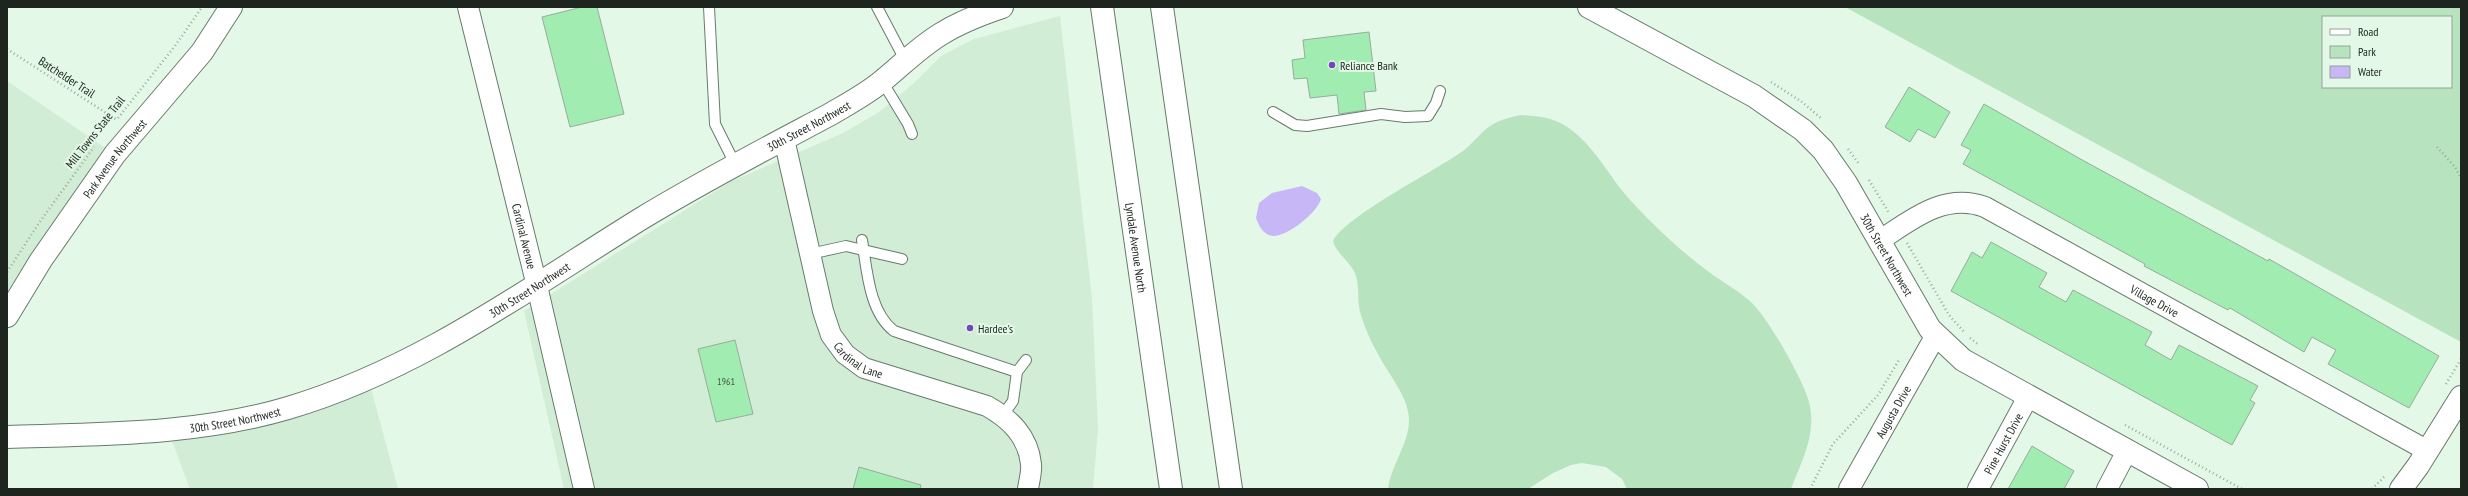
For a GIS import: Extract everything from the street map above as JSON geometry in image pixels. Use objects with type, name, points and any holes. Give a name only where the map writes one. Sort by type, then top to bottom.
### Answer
[{"type":"main road","name":"Park Avenue Northwest","points":[[7,316],[53,242],[115,154],[202,52],[231,7]]},
{"type":"main road","name":"30th Street Northwest","points":[[7,437],[153,432],[224,423],[288,408],[366,380],[411,359],[467,329],[640,220],[734,164],[832,113],[882,82],[905,60],[941,34],[976,16],[1002,7]]},
{"type":"main road","name":"Lyndale Avenue North","points":[[1102,7],[1171,489]]},
{"type":"main road","points":[[1162,7],[1231,489]]},
{"type":"main road","name":"30th Street Northwest","points":[[1589,7],[1754,96],[1791,120],[1814,140],[1831,160],[1933,332],[1963,360],[2197,489]]},
{"type":"main road","points":[[2401,489],[2428,451],[2461,397]]},
{"type":"street","name":"Cardinal Avenue","points":[[468,7],[537,286],[584,489]]},
{"type":"street","name":"Cardinal Lane","points":[[784,139],[810,254],[831,335],[845,354],[864,368],[969,402],[987,406],[1003,415],[1017,429],[1026,446],[1031,465],[1028,489]]},
{"type":"street","name":"Village Drive","points":[[1878,241],[1923,212],[1938,206],[1962,202],[1985,207],[2428,451]]},
{"type":"street","name":"Augusta Drive","points":[[1849,489],[1933,332]]},
{"type":"street","name":"Pine Hurst Drive","points":[[1978,489],[2028,397]]},
{"type":"street","points":[[2107,489],[2127,451]]},
{"type":"lane","points":[[709,7],[715,124],[734,164]]},
{"type":"lane","points":[[876,7],[905,60]]},
{"type":"lane","points":[[882,82],[912,134]]},
{"type":"lane","points":[[1273,112],[1290,122],[1307,126],[1381,114],[1419,118],[1428,116],[1432,111],[1440,91]]},
{"type":"lane","points":[[862,240],[877,311],[884,323],[894,331],[1017,372]]},
{"type":"lane","points":[[810,254],[846,246],[902,259]]},
{"type":"lane","points":[[1003,415],[1013,402],[1017,372],[1026,360]]},
{"type":"path","name":"Mill Towns State Trail","points":[[112,125],[175,46],[202,7]]},
{"type":"path","name":"Batchelder Trail","points":[[7,49],[117,120]]},
{"type":"path","name":"Mill Towns State Trail","points":[[7,272],[43,217],[99,140]]},
{"type":"path","points":[[2437,148],[2455,167],[2461,178]]},
{"type":"path","points":[[1933,332],[1949,315],[1967,335],[1982,346]]},
{"type":"path","points":[[1810,489],[1834,444],[1878,395],[1902,353]]},
{"type":"path","points":[[2117,421],[2242,489]]},
{"type":"shaded area","points":[[1060,16],[1092,298],[1098,429],[1093,489],[564,489],[524,311],[730,182],[843,133],[879,112],[914,83],[941,56],[974,39]]},
{"type":"shaded area","points":[[7,81],[107,149],[42,239],[7,297]]},
{"type":"shaded area","points":[[371,388],[398,489],[190,489],[171,438]]},
{"type":"green space","points":[[1845,7],[2461,7],[2461,342]]},
{"type":"green space","points":[[1521,115],[1549,119],[1568,127],[1574,132],[1598,157],[1626,195],[1650,221],[1696,262],[1750,301],[1766,320],[1784,348],[1800,379],[1809,402],[1811,414],[1810,436],[1804,457],[1791,489],[1627,489],[1622,479],[1606,467],[1582,463],[1571,465],[1553,473],[1528,489],[1388,489],[1393,471],[1406,438],[1409,420],[1408,411],[1402,394],[1382,362],[1364,325],[1360,310],[1357,282],[1354,271],[1349,263],[1339,253],[1333,241],[1341,231],[1355,219],[1460,153],[1490,126],[1501,120]]},
{"type":"water","points":[[1302,186],[1317,193],[1321,199],[1314,211],[1294,228],[1279,235],[1273,236],[1264,232],[1256,218],[1259,203],[1272,193]]},
{"type":"building","points":[[582,7],[597,7],[624,114],[570,127],[542,17]]},
{"type":"building","points":[[1369,32],[1376,91],[1364,92],[1366,110],[1339,114],[1337,95],[1310,98],[1307,78],[1294,79],[1292,60],[1305,58],[1303,40]]},
{"type":"building","points":[[1909,87],[1950,112],[1935,138],[1918,129],[1910,142],[1885,127]]},
{"type":"building","points":[[1984,104],[2084,161],[2268,261],[2269,259],[2439,356],[2409,408],[2328,364],[2336,350],[2312,337],[2304,352],[2230,308],[2228,310],[2144,266],[2145,264],[1963,164],[1971,150],[1961,145]]},
{"type":"building","points":[[1991,242],[2047,273],[2039,287],[2066,302],[2073,290],[2152,332],[2145,345],[2171,360],[2179,345],[2258,386],[2250,400],[2255,403],[2232,445],[1951,291],[1972,252],[1982,258]]},
{"type":"building","points":[[735,340],[753,414],[716,422],[698,349]]},
{"type":"building","points":[[2032,446],[2074,471],[2064,489],[2008,489]]},
{"type":"building","points":[[859,467],[921,485],[920,489],[853,489]]},
{"type":"place","name":"Reliance Bank","points":[[1332,65]]},
{"type":"place","name":"Hardee's","points":[[970,328]]}]
